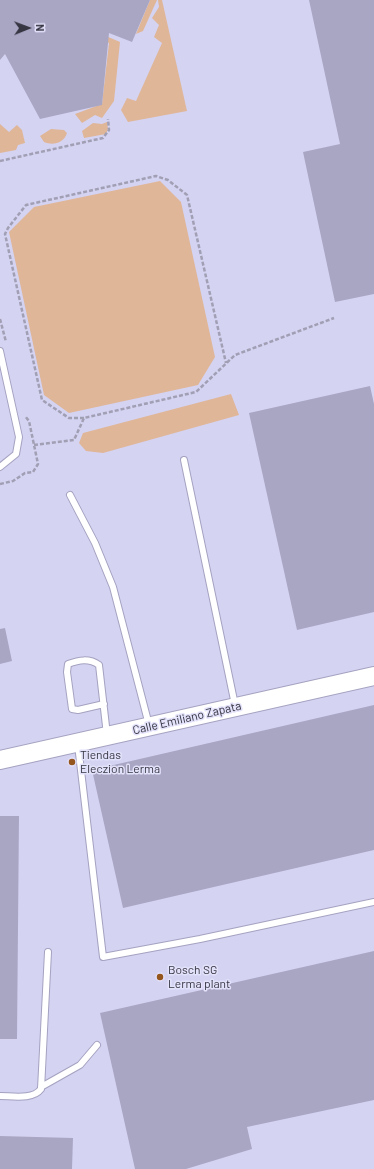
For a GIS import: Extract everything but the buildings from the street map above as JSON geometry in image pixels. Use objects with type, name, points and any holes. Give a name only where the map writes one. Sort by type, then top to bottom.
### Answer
[{"type":"street","name":"Calle Emiliano Zapata","points":[[0,760],[374,676]]},
{"type":"lane","points":[[0,351],[19,438],[16,454],[0,467]]},
{"type":"lane","points":[[184,460],[235,707]]},
{"type":"lane","points":[[70,495],[95,542],[113,587],[150,726]]},
{"type":"lane","points":[[104,704],[78,710],[72,709],[67,672],[68,664],[77,661],[92,660],[99,664],[104,704],[107,736]]},
{"type":"lane","points":[[78,743],[103,957],[200,939],[374,902]]},
{"type":"lane","points":[[0,1096],[31,1096],[37,1094],[41,1087],[48,952]]},
{"type":"lane","points":[[41,1087],[80,1065],[97,1045]]},
{"type":"path","points":[[0,161],[103,138],[109,130],[108,119]]},
{"type":"path","points":[[226,363],[187,195],[168,180],[156,176],[26,205],[8,228],[5,234],[42,400],[69,418],[84,418],[196,392],[236,355],[334,318]]},
{"type":"path","points":[[0,484],[13,481],[25,473],[33,472],[38,464],[34,445],[74,440],[84,418]]},
{"type":"shaded area","points":[[0,0],[374,0],[374,1169],[0,1169]]},
{"type":"shaded area","points":[[150,0],[157,0],[143,31],[136,34]]},
{"type":"shaded area","points":[[158,0],[162,0],[187,111],[128,122],[121,110],[127,98],[136,101],[162,43],[154,37],[159,25],[152,18],[159,7]]},
{"type":"shaded area","points":[[52,13],[120,42],[114,101],[102,118],[95,115],[82,123],[75,114],[102,104],[109,43],[54,21]]},
{"type":"shaded area","points":[[107,122],[108,129],[106,134],[84,138],[82,131],[93,123],[102,124]]},
{"type":"shaded area","points":[[0,124],[9,132],[17,125],[22,130],[25,143],[18,145],[16,150],[0,153]]},
{"type":"shaded area","points":[[51,129],[64,130],[67,133],[66,136],[58,143],[51,144],[44,142],[40,136]]},
{"type":"shaded area","points":[[160,181],[181,202],[215,357],[198,385],[69,413],[44,395],[9,232],[34,207]]},
{"type":"shaded area","points":[[231,394],[239,415],[103,453],[86,451],[79,443],[83,433]]},
{"type":"place","name":"Tiendas Eleczion Lerma","points":[[72,762]]},
{"type":"place","name":"Bosch SG Lerma plant","points":[[160,977]]}]
